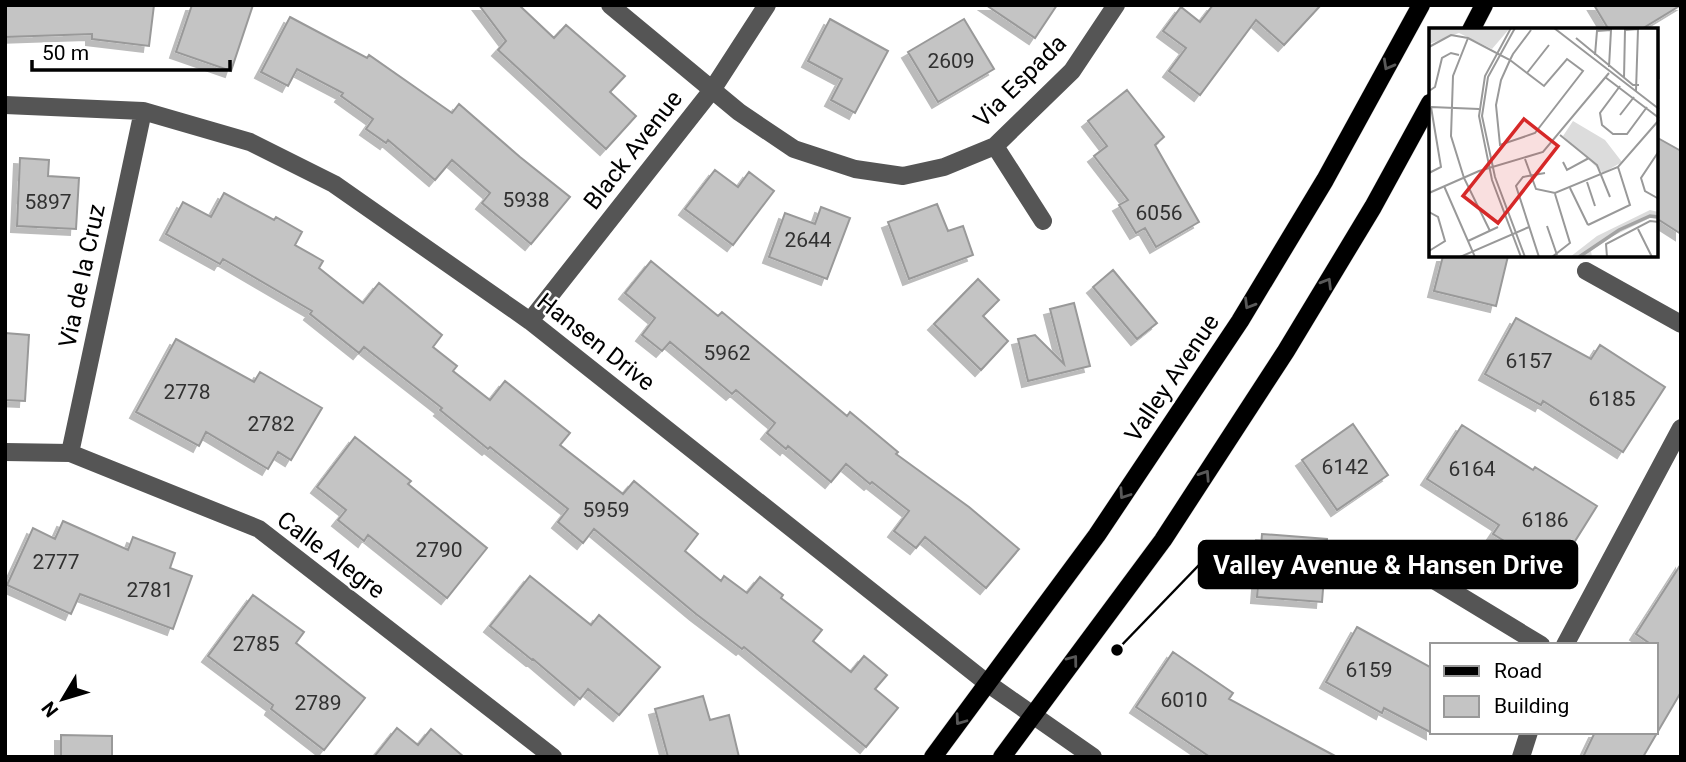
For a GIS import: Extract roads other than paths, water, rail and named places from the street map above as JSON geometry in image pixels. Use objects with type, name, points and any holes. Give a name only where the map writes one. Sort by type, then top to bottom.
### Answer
[{"type":"main road","name":"Valley Avenue","points":[[933,757],[1097,535],[1240,321],[1325,180],[1421,5]]},
{"type":"main road","points":[[1472,28],[1484,5]]},
{"type":"main road","points":[[1002,757],[1163,540],[1286,351],[1373,207],[1429,105]]},
{"type":"street","name":"Via Espada","points":[[610,5],[739,112],[794,149],[855,169],[903,176],[944,167],[995,146],[1072,71],[1116,5]]},
{"type":"street","name":"Black Avenue","points":[[530,321],[712,90],[767,5]]},
{"type":"street","name":"Hansen Drive","points":[[5,105],[143,111],[250,142],[334,184],[530,321],[987,683],[1093,757]]},
{"type":"street","name":"Via de la Cruz","points":[[70,453],[143,111]]},
{"type":"street","points":[[995,146],[1043,220]]},
{"type":"street","points":[[1586,271],[1681,324]]},
{"type":"street","points":[[1566,643],[1681,428]]},
{"type":"street","name":"Calle Alegre","points":[[5,452],[70,453],[259,529],[553,757]]},
{"type":"street","points":[[1401,560],[1538,643]]},
{"type":"street","points":[[1521,757],[1528,734]]},
{"type":"place","name":"Valley Avenue & Hansen Drive","points":[[1117,650]]}]
